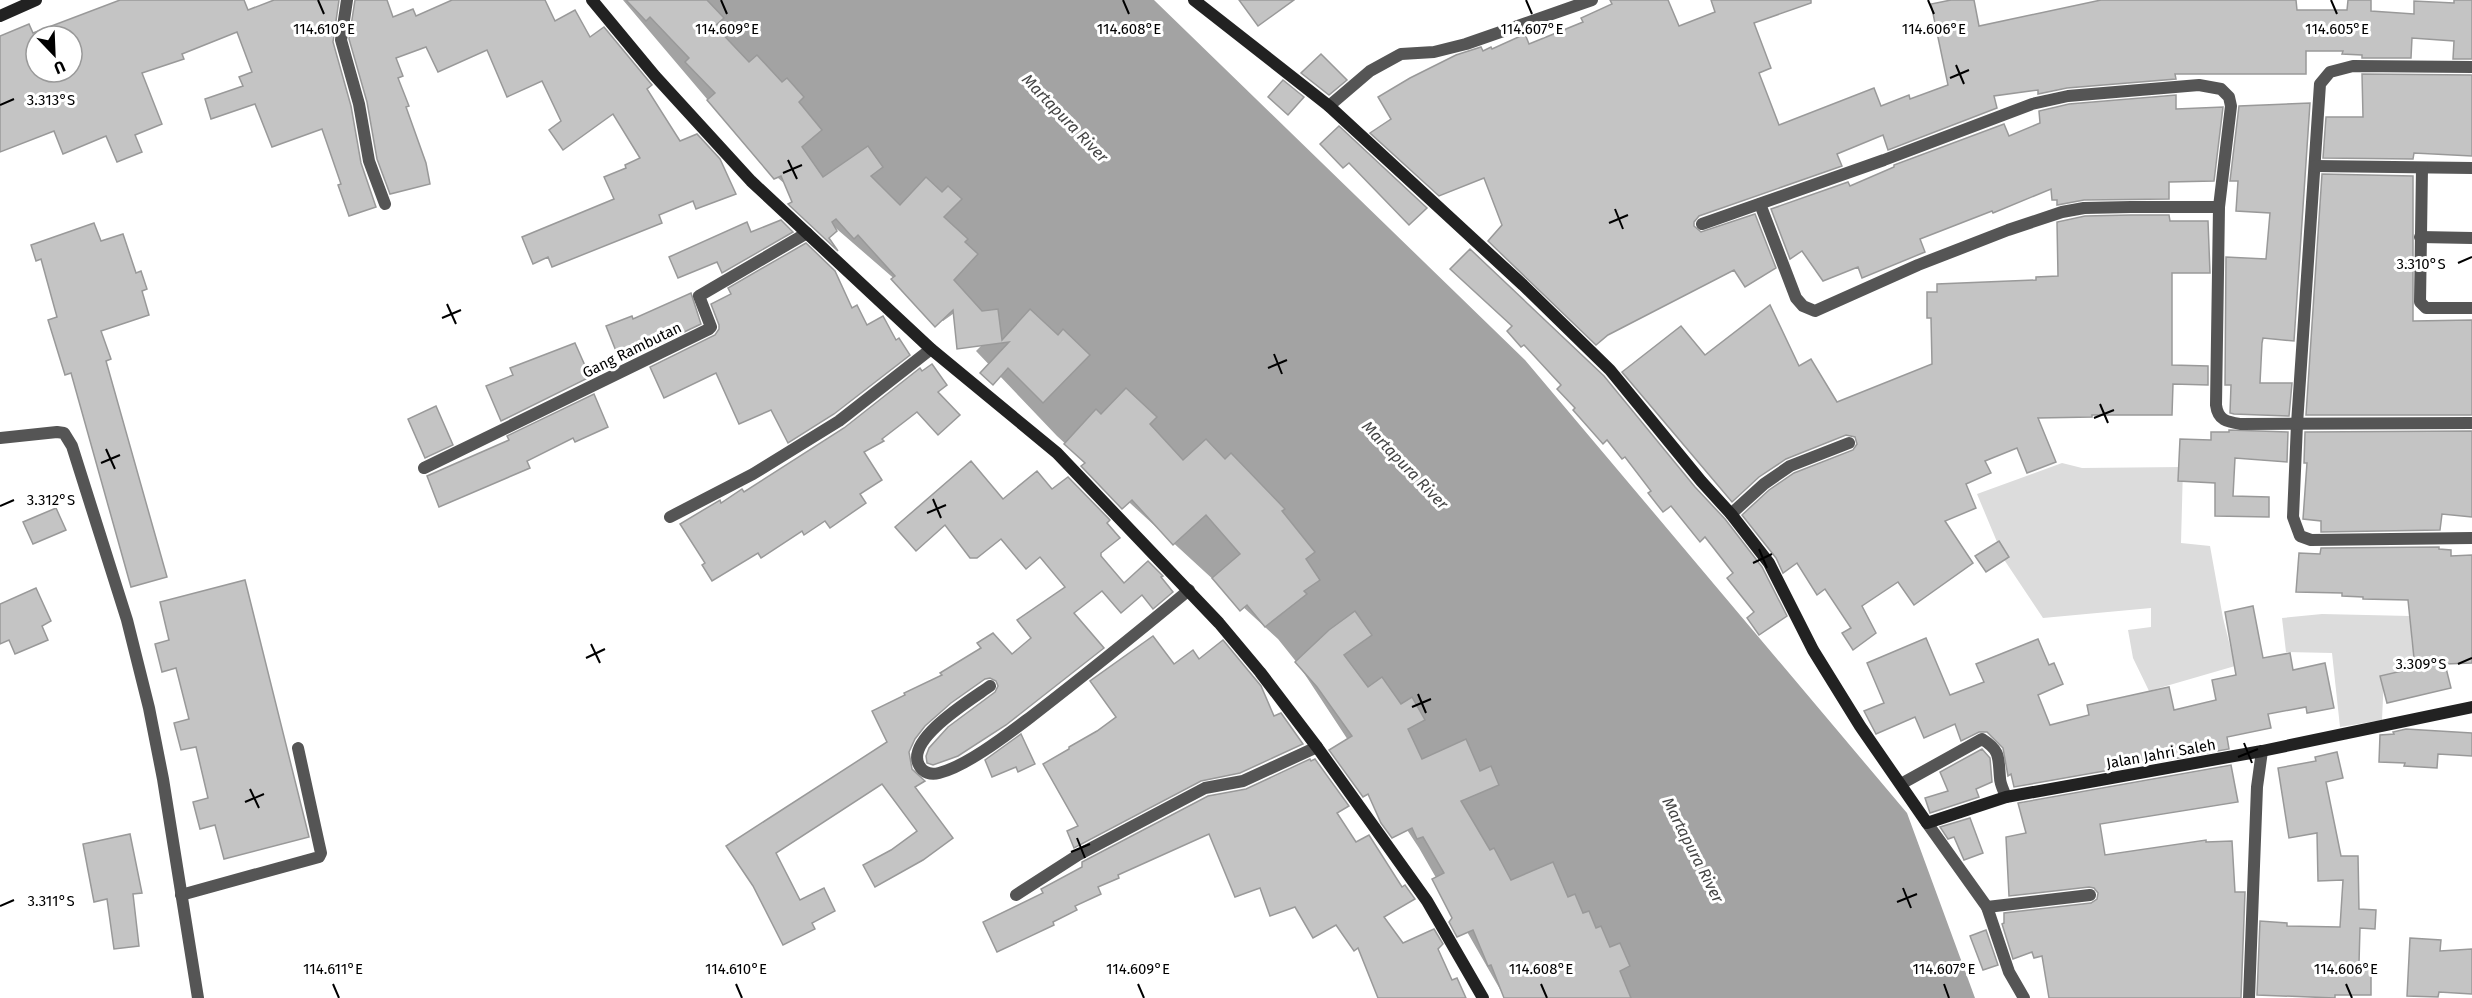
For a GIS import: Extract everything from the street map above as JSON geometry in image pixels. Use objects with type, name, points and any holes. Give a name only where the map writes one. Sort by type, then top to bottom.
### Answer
[{"type":"street","points":[[0,16],[36,0]]},
{"type":"street","points":[[347,0],[341,40],[358,104],[369,161],[385,204]]},
{"type":"street","points":[[592,0],[751,181],[931,349],[1056,453],[1189,590],[1260,672],[1317,747],[1427,901],[1483,998]]},
{"type":"street","points":[[1194,0],[1329,106],[1523,285],[1610,370],[1731,514],[1769,563],[1813,650],[1860,726],[1987,907],[2009,972],[2024,998]]},
{"type":"street","points":[[1329,106],[1370,71],[1401,54],[1434,52],[1466,44],[1592,0]]},
{"type":"street","points":[[2472,67],[2353,66],[2330,72],[2322,80],[2318,90],[2293,517],[2298,532],[2304,538],[2472,538]]},
{"type":"street","points":[[1702,224],[1884,160],[2032,104],[2068,96],[2199,85],[2218,87],[2230,101],[2218,207],[2217,411],[2223,420],[2297,424],[2472,423]]},
{"type":"street","points":[[2315,166],[2472,168]]},
{"type":"street","points":[[2422,168],[2418,298],[2426,309],[2472,308]]},
{"type":"street","points":[[1760,204],[1796,298],[1803,306],[1815,311],[1918,265],[2062,212],[2084,208],[2218,207]]},
{"type":"street","name":"Gang Rambutan","points":[[424,468],[709,329],[711,327],[699,296],[807,234]]},
{"type":"street","points":[[2420,237],[2472,238]]},
{"type":"street","points":[[670,517],[753,474],[839,421],[931,349]]},
{"type":"street","points":[[0,438],[57,432],[64,433],[72,446],[123,609],[149,708],[163,778],[198,998]]},
{"type":"street","points":[[1731,514],[1764,484],[1790,466],[1849,443]]},
{"type":"street","points":[[990,686],[933,729],[922,741],[916,757],[925,772],[930,774],[947,770],[1007,735],[1089,672],[1189,590]]},
{"type":"street","name":"Jalan Jahri Saleh","points":[[1927,823],[2006,798],[2262,751],[2472,707]]},
{"type":"street","points":[[1901,784],[1982,739],[1994,747],[2001,763],[2000,779],[2006,798]]},
{"type":"street","points":[[1016,895],[1087,851],[1205,788],[1243,781],[1317,747]]},
{"type":"street","points":[[181,895],[319,857],[321,854],[298,748]]},
{"type":"street","points":[[2249,998],[2256,798],[2262,751]]},
{"type":"street","points":[[1987,907],[2090,895]]},
{"type":"shaded area","points":[[2062,463],[2082,468],[2183,467],[2181,543],[2210,546],[2223,618],[2235,666],[2149,691],[2133,658],[2128,630],[2151,627],[2151,608],[2043,618],[2005,561],[1977,494]]},
{"type":"shaded area","points":[[2322,614],[2410,616],[2412,645],[2434,645],[2437,667],[2384,676],[2382,720],[2340,727],[2332,653],[2286,652],[2282,618]]},
{"type":"water","name":"Martapura River","points":[[623,0],[1154,0],[1525,360],[1907,813],[1975,998],[1505,998],[1419,848],[1298,664],[1278,639],[1057,436],[976,351],[998,329],[971,301],[943,321],[763,165]]},
{"type":"building","points":[[120,0],[244,0],[248,10],[274,0],[339,0],[333,42],[351,106],[361,163],[376,207],[349,216],[338,185],[341,184],[322,129],[272,147],[255,104],[211,119],[205,99],[243,86],[239,77],[252,72],[237,32],[182,54],[184,59],[142,73],[162,124],[135,135],[142,152],[117,162],[106,136],[63,154],[54,131],[0,152],[0,36],[24,26],[24,84],[84,84],[84,24],[57,24]]},
{"type":"building","points":[[355,0],[387,0],[393,17],[413,9],[416,16],[452,0],[545,0],[555,21],[575,10],[590,37],[604,27],[652,85],[647,89],[680,141],[697,134],[720,159],[736,194],[696,209],[693,201],[659,215],[662,223],[552,267],[548,257],[533,264],[522,237],[614,199],[604,177],[626,168],[625,165],[640,158],[613,114],[563,150],[549,130],[561,121],[542,81],[507,97],[487,50],[438,72],[426,47],[396,58],[403,76],[398,78],[409,106],[406,107],[426,163],[430,184],[390,194],[377,159],[367,102],[349,39]]},
{"type":"building","points":[[626,0],[707,0],[724,18],[715,26],[749,62],[757,55],[782,82],[787,78],[804,97],[799,102],[822,130],[802,147],[823,177],[868,146],[883,167],[871,176],[900,205],[926,177],[942,192],[948,186],[962,199],[944,217],[968,239],[965,242],[978,254],[954,280],[982,311],[998,309],[1002,340],[1030,309],[1058,335],[1063,329],[1090,355],[1043,403],[1008,368],[993,385],[980,373],[1009,342],[957,349],[953,310],[935,327],[891,279],[895,276],[858,235],[854,239],[836,219],[832,222],[837,231],[829,238],[838,251],[788,204],[792,202],[781,176],[774,179],[707,100],[715,93],[685,62],[689,58],[650,17],[646,21]]},
{"type":"building","points":[[1239,0],[1294,0],[1258,26]]},
{"type":"building","points":[[1610,0],[1668,0],[1679,26],[1715,12],[1711,0],[1811,0],[1811,3],[1754,23],[1771,68],[1759,73],[1779,125],[1874,88],[1881,106],[1909,95],[1910,99],[1948,85],[1931,4],[1951,0],[1974,0],[1979,26],[2101,0],[2296,0],[2297,10],[2347,10],[2348,0],[2371,0],[2371,11],[2414,14],[2414,1],[2454,3],[2454,0],[2472,0],[2472,59],[2453,59],[2454,41],[2412,38],[2411,58],[2362,58],[2362,55],[2342,54],[2343,51],[2306,51],[2306,74],[2175,74],[2176,79],[2067,88],[2038,94],[2038,90],[1994,96],[1997,108],[1888,150],[1883,135],[1837,154],[1842,166],[1699,216],[1694,226],[1701,232],[1755,214],[1776,268],[1745,287],[1734,270],[1608,335],[1596,345],[1488,241],[1502,225],[1484,178],[1439,196],[1370,133],[1391,119],[1378,97],[1410,78],[1456,55],[1481,47],[1483,51],[1491,47],[1492,49],[1525,34],[1529,44],[1583,22],[1581,18],[1612,4]]},
{"type":"building","points":[[1321,54],[1347,80],[1329,95],[1301,73]]},
{"type":"building","points":[[2362,74],[2472,75],[2472,156],[2414,153],[2413,159],[2323,158],[2326,117],[2363,117]]},
{"type":"building","points":[[1283,80],[1304,97],[1288,115],[1268,97]]},
{"type":"building","points":[[2176,95],[2176,109],[2223,107],[2214,181],[2169,182],[2169,199],[2084,200],[2057,205],[2057,200],[2052,200],[2051,189],[1920,239],[1925,252],[1862,278],[1858,267],[1823,281],[1802,251],[1790,259],[1771,209],[1848,182],[1850,186],[1894,167],[1894,165],[2004,124],[2009,136],[2040,123],[2039,111],[2069,104]]},
{"type":"building","points":[[2310,103],[2294,341],[2263,338],[2262,343],[2260,383],[2292,383],[2289,416],[2230,413],[2231,385],[2225,385],[2226,257],[2266,259],[2270,213],[2236,211],[2238,181],[2230,181],[2239,106]]},
{"type":"building","points":[[1339,126],[1427,208],[1409,225],[1349,163],[1343,168],[1320,144]]},
{"type":"building","points":[[2322,174],[2413,176],[2413,321],[2472,320],[2472,415],[2306,415]]},
{"type":"building","points":[[2169,215],[2170,221],[2208,221],[2210,273],[2172,273],[2172,365],[2208,366],[2208,385],[2173,384],[2172,415],[2038,418],[2056,462],[2027,473],[2017,448],[1985,461],[1991,473],[1966,484],[1976,508],[1945,521],[1973,563],[1914,605],[1898,582],[1862,606],[1876,633],[1853,650],[1842,633],[1851,628],[1825,589],[1817,595],[1797,563],[1783,573],[1776,558],[1742,515],[1769,490],[1794,473],[1853,450],[1857,444],[1855,437],[1846,435],[1786,459],[1759,477],[1732,502],[1622,372],[1681,326],[1705,355],[1770,305],[1799,366],[1811,359],[1837,402],[1932,364],[1931,318],[1927,318],[1927,292],[1937,292],[1937,284],[2036,280],[2036,277],[2058,276],[2057,222],[2085,216]]},
{"type":"building","points":[[781,220],[793,232],[722,273],[717,262],[678,278],[669,257],[747,222],[751,232]]},
{"type":"building","points":[[94,223],[101,241],[123,234],[136,273],[141,271],[147,289],[142,291],[149,315],[101,331],[111,359],[106,361],[167,577],[131,587],[71,373],[65,375],[48,320],[57,317],[41,259],[36,261],[31,245]]},
{"type":"building","points":[[806,243],[835,271],[852,308],[857,305],[867,325],[883,316],[896,340],[899,338],[910,355],[834,414],[788,443],[771,410],[739,424],[716,373],[664,398],[650,367],[715,335],[719,325],[711,304],[731,294],[728,288]]},
{"type":"building","points":[[1470,249],[1604,376],[1695,487],[1725,519],[1762,567],[1787,616],[1759,635],[1747,618],[1754,612],[1727,578],[1733,573],[1705,537],[1700,542],[1671,506],[1663,512],[1648,493],[1651,491],[1625,457],[1622,459],[1607,440],[1603,444],[1557,389],[1561,385],[1524,345],[1521,347],[1507,331],[1512,326],[1450,269]]},
{"type":"building","points":[[691,293],[701,324],[642,352],[640,348],[618,356],[606,326],[632,316],[633,319]]},
{"type":"building","points":[[575,343],[590,377],[501,421],[486,386],[513,375],[510,368]]},
{"type":"building","points":[[932,364],[947,385],[938,392],[960,415],[938,435],[917,412],[882,439],[884,441],[864,452],[882,480],[860,494],[866,503],[830,528],[825,521],[804,535],[802,531],[761,558],[758,553],[712,581],[702,565],[705,563],[680,524],[720,500],[721,503],[742,489],[744,492],[844,428],[920,368],[922,371]]},
{"type":"building","points":[[1126,388],[1157,417],[1150,424],[1183,460],[1206,439],[1225,459],[1231,453],[1285,509],[1282,511],[1315,552],[1306,559],[1320,580],[1304,591],[1307,594],[1265,627],[1247,605],[1240,611],[1212,578],[1240,554],[1206,515],[1173,545],[1132,500],[1122,509],[1081,466],[1085,463],[1064,444],[1096,409],[1101,414]]},
{"type":"building","points":[[594,394],[608,427],[575,442],[573,438],[527,461],[530,468],[439,507],[427,476],[509,440],[507,436]]},
{"type":"building","points":[[436,406],[453,445],[425,458],[408,419]]},
{"type":"building","points":[[2229,430],[2288,432],[2287,462],[2235,458],[2233,496],[2269,497],[2269,517],[2215,516],[2215,483],[2178,481],[2180,439],[2211,440],[2211,432],[2229,432]]},
{"type":"building","points":[[2472,431],[2472,517],[2442,514],[2440,530],[2321,532],[2321,521],[2303,519],[2307,463],[2304,463],[2305,432]]},
{"type":"building","points":[[971,461],[1003,499],[1037,471],[1052,489],[1068,477],[1110,520],[1107,523],[1120,538],[1101,553],[1101,556],[1124,583],[1148,561],[1163,576],[1161,577],[1173,592],[1153,609],[1142,595],[1121,613],[1102,591],[1074,613],[1104,648],[1006,725],[958,756],[933,765],[927,763],[926,756],[929,748],[948,727],[995,692],[998,686],[996,681],[990,678],[985,679],[951,703],[925,726],[909,752],[912,769],[925,781],[915,787],[953,838],[923,860],[875,887],[863,865],[891,850],[917,831],[882,784],[776,853],[800,900],[824,888],[835,911],[812,923],[815,929],[783,945],[753,886],[726,846],[887,742],[872,711],[942,675],[940,673],[981,648],[977,643],[993,633],[1012,654],[1031,638],[1017,620],[1065,587],[1040,557],[1026,569],[1001,539],[977,558],[970,558],[945,525],[916,551],[895,527]]},
{"type":"building","points":[[56,508],[66,530],[33,544],[23,522]]},
{"type":"building","points":[[1999,541],[2009,557],[1986,572],[1975,556]]},
{"type":"building","points":[[2439,547],[2439,549],[2451,550],[2451,556],[2472,555],[2472,663],[2445,664],[2451,688],[2387,703],[2380,676],[2415,668],[2408,600],[2363,599],[2363,597],[2342,596],[2342,593],[2296,592],[2299,553],[2320,554],[2321,548]]},
{"type":"building","points":[[245,580],[309,837],[224,859],[215,825],[200,829],[193,802],[208,798],[196,747],[181,750],[174,723],[189,719],[176,668],[162,672],[155,644],[169,640],[160,602]]},
{"type":"building","points":[[36,588],[51,621],[42,626],[48,640],[15,654],[9,640],[0,644],[0,604]]},
{"type":"building","points":[[2253,606],[2263,658],[2290,653],[2293,670],[2325,663],[2334,708],[2307,713],[2306,707],[2268,714],[2271,728],[2227,737],[2229,749],[2014,787],[2011,774],[2008,776],[2003,748],[1987,732],[1979,732],[1961,741],[1955,724],[1924,738],[1915,717],[1876,734],[1864,711],[1884,703],[1867,663],[1926,638],[1950,695],[1984,682],[1976,664],[2038,639],[2049,665],[2054,663],[2063,684],[2038,695],[2050,725],[2089,715],[2087,705],[2169,687],[2174,710],[2216,700],[2212,680],[2236,675],[2225,612]]},
{"type":"building","points":[[1355,611],[1372,635],[1344,655],[1368,687],[1382,677],[1401,704],[1412,697],[1425,720],[1408,729],[1422,759],[1466,739],[1480,771],[1491,766],[1499,785],[1461,801],[1490,850],[1494,848],[1511,880],[1553,862],[1568,897],[1575,894],[1583,913],[1589,911],[1596,928],[1601,926],[1610,947],[1620,943],[1630,966],[1620,971],[1631,998],[1504,998],[1491,965],[1488,966],[1473,930],[1457,937],[1449,922],[1452,918],[1432,879],[1444,873],[1423,837],[1417,839],[1412,828],[1392,838],[1381,823],[1368,794],[1363,797],[1329,750],[1352,736],[1317,687],[1295,662],[1329,630]]},
{"type":"building","points":[[1153,636],[1174,664],[1193,650],[1199,659],[1223,640],[1261,686],[1274,716],[1281,713],[1303,744],[1240,773],[1201,781],[1074,848],[1067,831],[1078,826],[1043,764],[1116,717],[1090,681]]},
{"type":"building","points":[[2406,729],[2472,733],[2472,756],[2438,754],[2437,768],[2379,762],[2380,735],[2394,734],[2393,732]]},
{"type":"building","points":[[1021,734],[1035,764],[1018,772],[1016,767],[992,777],[985,760]]},
{"type":"building","points":[[1982,749],[1990,758],[1992,782],[1976,789],[1979,797],[1930,813],[1925,798],[1948,791],[1940,772]]},
{"type":"building","points":[[2337,752],[2343,778],[2326,782],[2341,856],[2358,856],[2359,909],[2376,910],[2375,929],[2360,928],[2359,963],[2371,963],[2371,995],[2335,995],[2335,998],[2257,995],[2260,921],[2287,923],[2287,926],[2340,927],[2343,880],[2318,881],[2317,833],[2289,838],[2278,768],[2316,761],[2315,757]]},
{"type":"building","points":[[1310,759],[1311,761],[1315,759],[1349,806],[1337,813],[1356,842],[1369,835],[1402,887],[1405,885],[1415,899],[1384,917],[1403,943],[1434,929],[1443,944],[1438,949],[1452,980],[1457,978],[1466,998],[1378,998],[1358,948],[1354,951],[1336,925],[1313,938],[1295,907],[1270,916],[1260,888],[1235,897],[1209,834],[1118,875],[1119,878],[1098,887],[1101,894],[1075,906],[1077,910],[1053,922],[1054,925],[997,952],[983,922],[1043,893],[1041,889],[1082,867],[1082,862],[1208,796],[1246,789]]},
{"type":"building","points":[[2231,765],[2238,802],[2100,824],[2105,855],[2206,840],[2206,842],[2232,841],[2235,892],[2245,892],[2241,998],[2049,998],[2042,956],[2034,958],[2032,952],[2013,959],[2002,924],[2004,913],[2091,903],[2097,899],[2098,893],[2094,888],[2089,887],[2009,896],[2006,837],[2026,833],[2018,803]]},
{"type":"building","points":[[1970,818],[1983,853],[1964,860],[1954,837],[1948,839],[1940,827]]},
{"type":"building","points":[[130,834],[142,893],[133,894],[139,946],[114,949],[107,899],[94,902],[83,844]]},
{"type":"building","points":[[1986,930],[1998,965],[1983,970],[1970,936]]},
{"type":"building","points":[[2410,938],[2441,940],[2440,951],[2472,949],[2472,994],[2439,992],[2438,997],[2407,996]]}]
